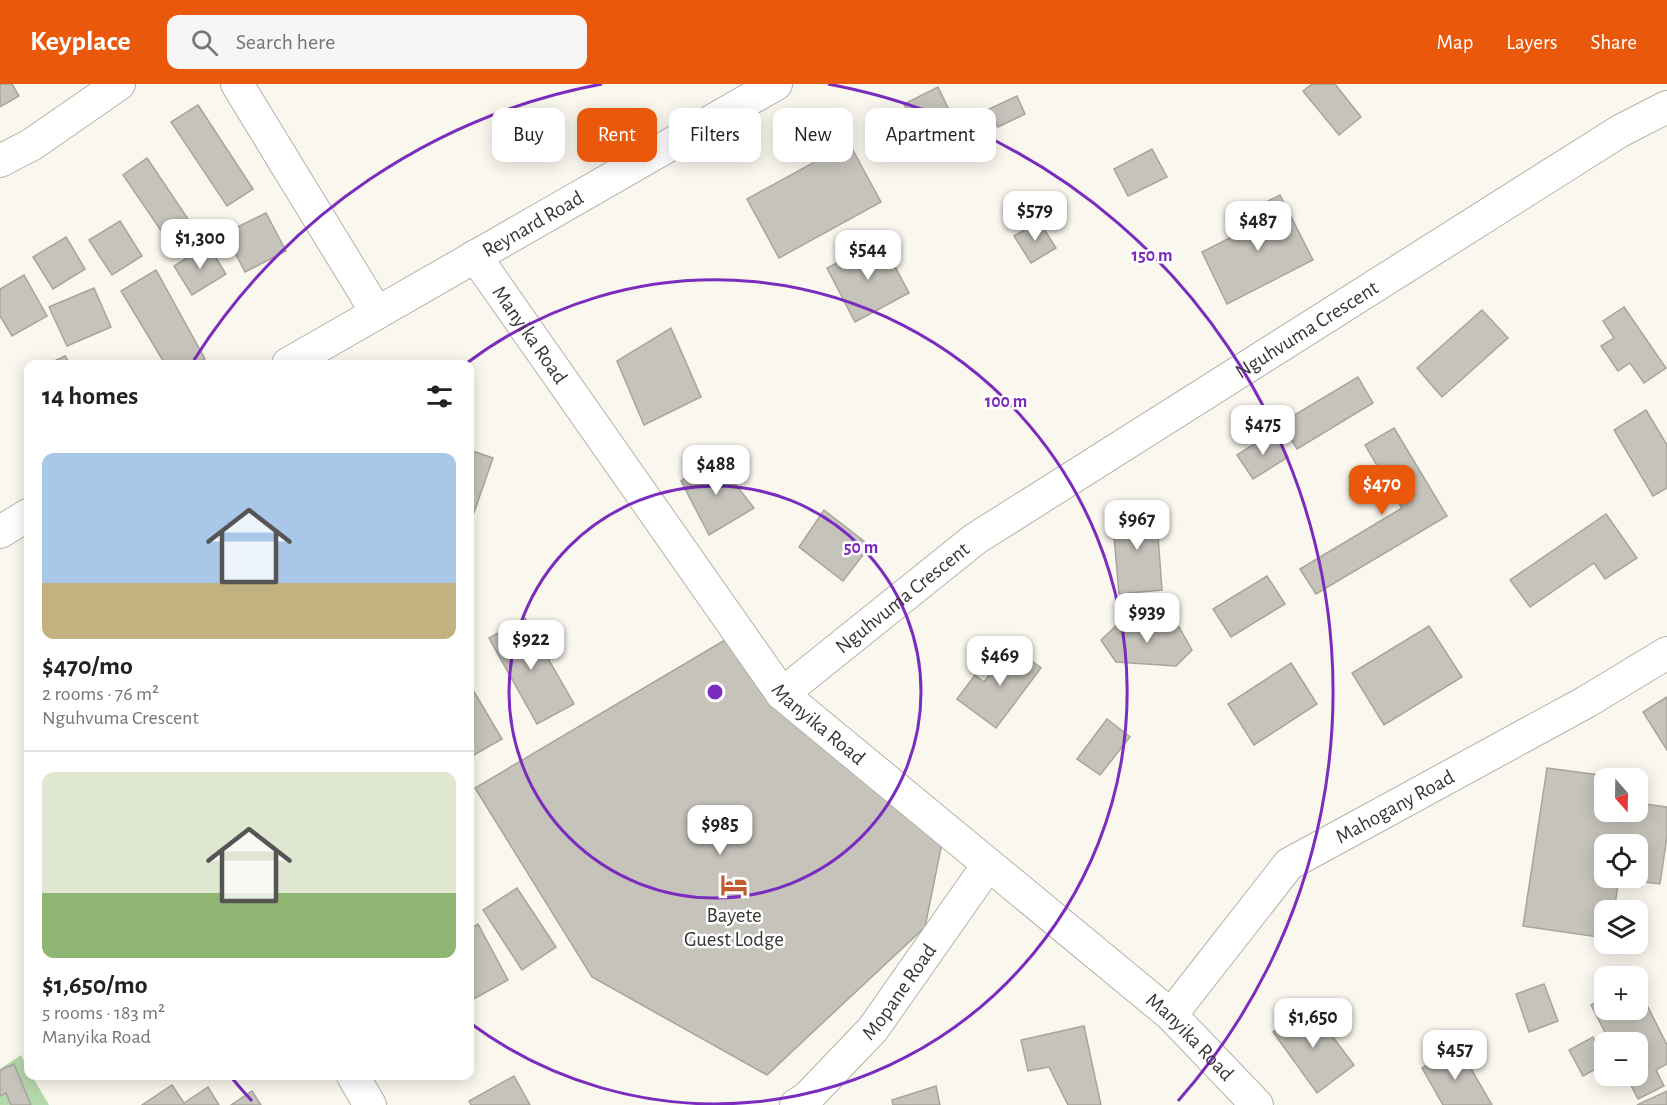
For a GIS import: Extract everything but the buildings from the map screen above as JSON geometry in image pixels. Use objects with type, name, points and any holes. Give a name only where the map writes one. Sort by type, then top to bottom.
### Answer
[{"type":"street","points":[[0,161],[31,145],[119,84]]},
{"type":"street","points":[[237,84],[377,313]]},
{"type":"street","name":"Reynard Road","points":[[295,360],[776,84]]},
{"type":"street","name":"Nguhvuma Crescent","points":[[782,694],[975,539],[1620,131],[1667,107]]},
{"type":"street","name":"Manyika Road","points":[[476,256],[782,694],[1171,1015],[1257,1105]]},
{"type":"street","name":"Mahogany Road","points":[[1171,1015],[1289,864],[1586,702],[1667,654]]},
{"type":"street","name":"Mopane Road","points":[[796,1105],[807,1098],[873,1029],[988,865]]},
{"type":"street","points":[[355,1080],[370,1105]]},
{"type":"green space","points":[[21,1055],[24,1061],[24,1080],[34,1080],[49,1105],[0,1105],[0,1069]]},
{"type":"place","name":"Bayete Guest Lodge","points":[[734,885]]}]
